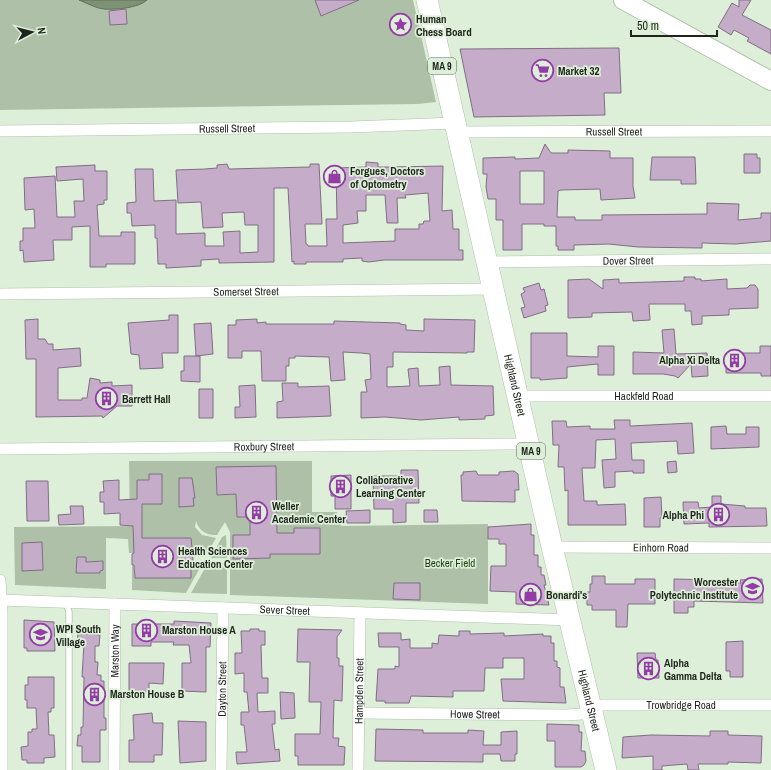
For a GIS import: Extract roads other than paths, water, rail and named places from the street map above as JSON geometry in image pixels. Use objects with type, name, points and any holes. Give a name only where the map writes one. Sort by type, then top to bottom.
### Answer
[{"type":"highway","name":"Highland Street","points":[[427,0],[492,289],[606,770]]},
{"type":"main road","points":[[623,0],[771,81]]},
{"type":"street","name":"Russell Street","points":[[0,131],[357,126],[771,131]]},
{"type":"street","name":"Dover Street","points":[[486,262],[771,259]]},
{"type":"street","name":"Somerset Street","points":[[0,294],[492,289]]},
{"type":"street","name":"Hackfeld Road","points":[[517,396],[771,396]]},
{"type":"street","name":"Roxbury Street","points":[[0,449],[395,446],[518,444],[529,442]]},
{"type":"street","name":"Einhorn Road","points":[[552,547],[771,548]]},
{"type":"street","points":[[0,580],[2,770]]},
{"type":"street","name":"Sever Street","points":[[0,600],[570,620]]},
{"type":"street","name":"Marston Way","points":[[114,770],[115,604]]},
{"type":"street","name":"Dayton Street","points":[[221,770],[223,608]]},
{"type":"street","name":"Hampden Street","points":[[358,770],[360,613]]},
{"type":"street","name":"Trowbridge Road","points":[[591,710],[602,705],[771,705]]},
{"type":"street","name":"Howe Street","points":[[358,713],[566,715],[582,714],[591,710]]},
{"type":"lane","points":[[66,602],[68,612],[69,770]]},
{"type":"place","name":"Human Chess Board","points":[[400,25]]},
{"type":"place","name":"Market 32","points":[[542,71]]},
{"type":"place","name":"Forgues, Doctors of Optometry","points":[[335,177]]},
{"type":"place","name":"Alpha Xi Delta","points":[[735,360]]},
{"type":"place","name":"Barrett Hall","points":[[107,399]]},
{"type":"place","name":"Collaborative Learning Center","points":[[341,486]]},
{"type":"place","name":"Weller Academic Center","points":[[256,512]]},
{"type":"place","name":"Alpha Phi","points":[[719,515]]},
{"type":"place","name":"Health Sciences Education Center","points":[[163,557]]},
{"type":"place","name":"Worcester Polytechnic Institute","points":[[753,588]]},
{"type":"place","name":"Bonardi's","points":[[530,595]]},
{"type":"place","name":"Marston House A","points":[[147,630]]},
{"type":"place","name":"WPI South Village","points":[[41,635]]},
{"type":"place","name":"Alpha Gamma Delta","points":[[648,669]]},
{"type":"place","name":"Marston House B","points":[[94,694]]},
{"type":"park label","name":"Becker Field","points":[[450,563]]}]
